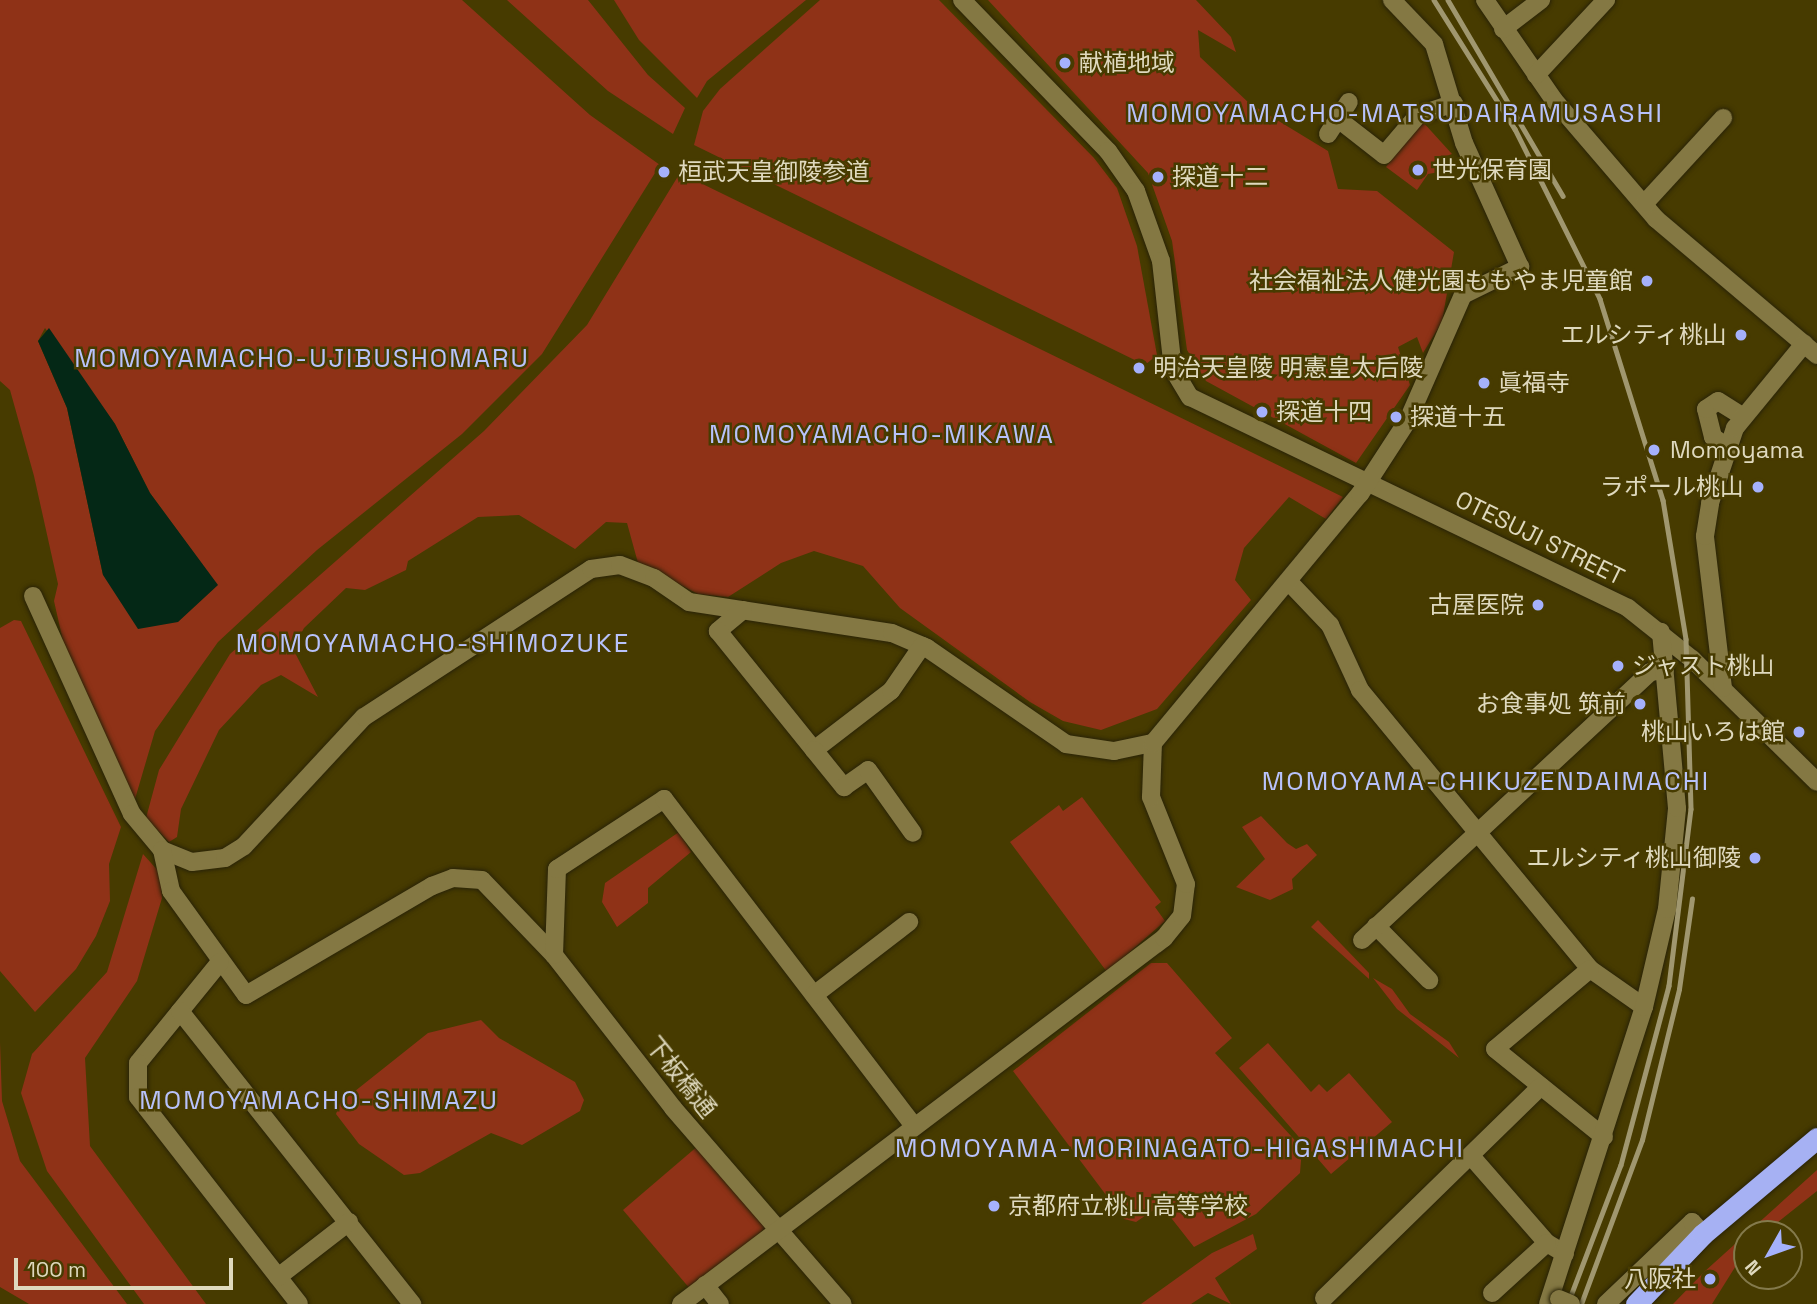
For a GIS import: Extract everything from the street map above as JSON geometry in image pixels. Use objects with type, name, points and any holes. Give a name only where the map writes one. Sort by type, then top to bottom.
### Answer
[{"type":"highway","points":[[1636,1304],[1703,1234],[1817,1138]]},
{"type":"street","name":"OTESUJI STREET","points":[[962,0],[1108,151],[1136,191],[1161,261],[1172,369],[1199,403],[1365,484],[1599,592],[1661,632],[1723,688],[1817,782]]},
{"type":"street","points":[[681,1304],[1178,923],[1186,884],[1151,797],[1153,743],[1290,583],[1365,484],[1408,420],[1463,295],[1520,267],[1464,143],[1434,44],[1392,0]]},
{"type":"street","points":[[1485,0],[1536,75],[1644,204],[1810,350],[1742,416],[1726,446],[1705,536],[1723,688]]},
{"type":"street","points":[[1503,29],[1541,0]]},
{"type":"street","points":[[1536,75],[1606,0]]},
{"type":"street","points":[[1349,102],[1333,126],[1384,155],[1418,114],[1454,103]]},
{"type":"street","points":[[1644,204],[1723,118]]},
{"type":"street","points":[[1726,446],[1713,437],[1706,409],[1718,401],[1742,416]]},
{"type":"street","points":[[162,850],[203,862],[235,853],[364,717],[592,569],[620,565],[654,578],[689,602],[892,633],[922,646],[1058,741],[1105,751],[1153,743]]},
{"type":"street","points":[[1290,583],[1330,625],[1360,690],[1590,969],[1644,1007]]},
{"type":"street","points":[[33,596],[120,792],[162,850],[171,891],[220,962],[138,1063],[138,1097],[299,1304]]},
{"type":"street","points":[[743,610],[718,631],[844,787],[867,770],[913,833]]},
{"type":"street","points":[[1557,1301],[1565,1254],[1644,1007],[1674,865],[1677,808],[1661,632]]},
{"type":"street","points":[[814,750],[891,691],[922,646]]},
{"type":"street","points":[[1362,940],[1650,672],[1665,670]]},
{"type":"street","points":[[554,955],[557,869],[664,799],[913,1125]]},
{"type":"street","name":"下板橋通","points":[[220,962],[246,995],[432,886],[453,878],[481,880],[554,955],[777,1228],[843,1304]]},
{"type":"street","points":[[814,995],[909,922]]},
{"type":"street","points":[[1376,926],[1429,980]]},
{"type":"street","points":[[1590,969],[1495,1049],[1604,1137]]},
{"type":"street","points":[[180,1011],[412,1304]]},
{"type":"street","points":[[1324,1298],[1541,1086]]},
{"type":"street","points":[[1471,1156],[1547,1243],[1565,1254]]},
{"type":"street","points":[[278,1277],[348,1222]]},
{"type":"street","points":[[1606,1304],[1692,1222],[1703,1234]]},
{"type":"street","points":[[1492,1293],[1547,1243]]},
{"type":"street","points":[[705,1285],[720,1304]]},
{"type":"shaded area","points":[[0,0],[462,0],[590,115],[660,165],[542,354],[462,434],[317,550],[218,642],[155,731],[135,799],[65,650],[54,601],[58,584],[34,476],[10,390],[0,381]],"holes":[[[45,328],[115,424],[150,493],[217,585],[103,575],[67,408],[38,341]]]},
{"type":"shaded area","points":[[507,0],[588,0],[648,75],[685,108],[673,134],[608,91]]},
{"type":"shaded area","points":[[614,0],[806,0],[707,81],[697,98],[639,40]]},
{"type":"shaded area","points":[[820,0],[939,0],[1094,158],[1117,188],[1137,246],[1157,355],[1145,365],[694,145],[703,111],[720,89]]},
{"type":"shaded area","points":[[988,0],[1196,0],[1231,37],[1236,52],[1198,30],[1200,57],[1249,103],[1328,151],[1338,189],[1377,191],[1454,252],[1442,322],[1423,353],[1417,337],[1398,347],[1410,385],[1356,463],[1206,381],[1187,350],[1172,241],[1148,173]]},
{"type":"shaded area","points":[[1422,121],[1452,154],[1435,160],[1439,172],[1428,174],[1417,190],[1386,167]]},
{"type":"shaded area","points":[[680,173],[1343,497],[1326,519],[1289,497],[1244,548],[1235,580],[1251,600],[1157,709],[1101,730],[1063,721],[1030,702],[900,608],[863,566],[814,551],[781,563],[728,597],[698,594],[638,563],[627,523],[606,522],[575,549],[519,515],[478,517],[408,561],[406,570],[365,590],[346,588],[304,628],[293,649],[318,697],[281,675],[261,685],[219,730],[181,809],[177,837],[169,842],[146,818],[159,770],[230,654],[484,431],[587,325]]},
{"type":"shaded area","points":[[49,328],[115,424],[150,493],[218,585],[178,622],[138,629],[103,575],[67,408],[38,341]]},
{"type":"shaded area","points":[[14,620],[21,621],[121,827],[109,864],[110,901],[96,936],[76,969],[35,1012],[0,971],[0,628]]},
{"type":"shaded area","points":[[1082,797],[1161,902],[1155,907],[1165,921],[1107,972],[1010,842],[1059,805],[1063,811]]},
{"type":"shaded area","points":[[1261,816],[1287,843],[1296,849],[1307,844],[1317,855],[1292,879],[1293,889],[1270,900],[1236,887],[1265,859],[1242,827]]},
{"type":"shaded area","points":[[679,832],[691,852],[648,888],[648,903],[617,927],[602,902],[605,883]]},
{"type":"shaded area","points":[[143,854],[160,873],[162,898],[137,981],[85,1058],[90,1146],[206,1304],[144,1304],[47,1171],[21,1093],[32,1054],[107,972]]},
{"type":"shaded area","points":[[1318,920],[1369,973],[1369,979],[1311,927]]},
{"type":"shaded area","points":[[1151,963],[1167,963],[1232,1038],[1215,1053],[1302,1148],[1300,1173],[1256,1214],[1194,1247],[1161,1205],[1136,1222],[1124,1219],[1013,1071]]},
{"type":"shaded area","points":[[1373,978],[1392,989],[1410,1014],[1449,1042],[1459,1058],[1397,1009]]},
{"type":"shaded area","points":[[481,1020],[499,1038],[575,1082],[584,1100],[580,1111],[522,1145],[491,1133],[420,1173],[404,1175],[359,1144],[336,1114],[340,1103],[428,1033]]},
{"type":"shaded area","points":[[0,1042],[2,1101],[20,1161],[127,1304],[29,1304],[0,1287]]},
{"type":"shaded area","points":[[1268,1043],[1311,1092],[1319,1084],[1327,1092],[1349,1073],[1392,1122],[1331,1174],[1239,1068]]},
{"type":"shaded area","points":[[699,1145],[768,1226],[691,1290],[623,1210]]},
{"type":"shaded area","points":[[1817,1170],[1817,1191],[1781,1220],[1762,1220]]},
{"type":"shaded area","points":[[1253,1234],[1257,1249],[1215,1278],[1231,1304],[1208,1293],[1191,1304],[1141,1304],[1212,1253]]},
{"type":"shaded area","points":[[1733,1246],[1733,1270],[1712,1304],[1673,1304]]},
{"type":"railway","points":[[1434,0],[1515,129],[1600,299],[1663,500],[1686,639],[1691,809],[1669,986],[1621,1165],[1568,1304]]},
{"type":"railway","points":[[1448,0],[1563,196]]},
{"type":"railway","points":[[1581,1304],[1642,1140],[1679,989],[1692,899]]},
{"type":"place","name":"献植地域","points":[[1065,63]]},
{"type":"place","name":"世光保育園","points":[[1418,170]]},
{"type":"place","name":"桓武天皇御陵参道","points":[[664,172]]},
{"type":"place","name":"探道十二","points":[[1158,177]]},
{"type":"place","name":"社会福祉法人健光園ももやま児童館","points":[[1647,281]]},
{"type":"place","name":"エルシティ桃山","points":[[1741,335]]},
{"type":"place","name":"明治天皇陵 明憲皇太后陵","points":[[1139,368]]},
{"type":"place","name":"眞福寺","points":[[1484,383]]},
{"type":"place","name":"探道十四","points":[[1262,412]]},
{"type":"place","name":"探道十五","points":[[1396,417]]},
{"type":"place","name":"Momoyama","points":[[1654,450]]},
{"type":"place","name":"ラポール桃山","points":[[1758,487]]},
{"type":"place","name":"古屋医院","points":[[1538,605]]},
{"type":"place","name":"ジャスト桃山","points":[[1618,666]]},
{"type":"place","name":"お食事処 筑前","points":[[1640,704]]},
{"type":"place","name":"桃山いろは館","points":[[1799,732]]},
{"type":"place","name":"エルシティ桃山御陵","points":[[1755,858]]},
{"type":"place","name":"京都府立桃山高等学校","points":[[994,1206]]},
{"type":"place","name":"八阪社","points":[[1710,1279]]},
{"type":"district","name":"MOMOYAMACHO-MATSUDAIRAMUSASHI","points":[[1395,114]]},
{"type":"district","name":"MOMOYAMACHO-UJIBUSHOMARU","points":[[302,359]]},
{"type":"district","name":"MOMOYAMACHO-MIKAWA","points":[[882,435]]},
{"type":"district","name":"MOMOYAMACHO-SHIMOZUKE","points":[[433,644]]},
{"type":"district","name":"MOMOYAMA-CHIKUZENDAIMACHI","points":[[1486,782]]},
{"type":"district","name":"MOMOYAMACHO-SHIMAZU","points":[[319,1101]]},
{"type":"district","name":"MOMOYAMA-MORINAGATO-HIGASHIMACHI","points":[[1180,1149]]}]
